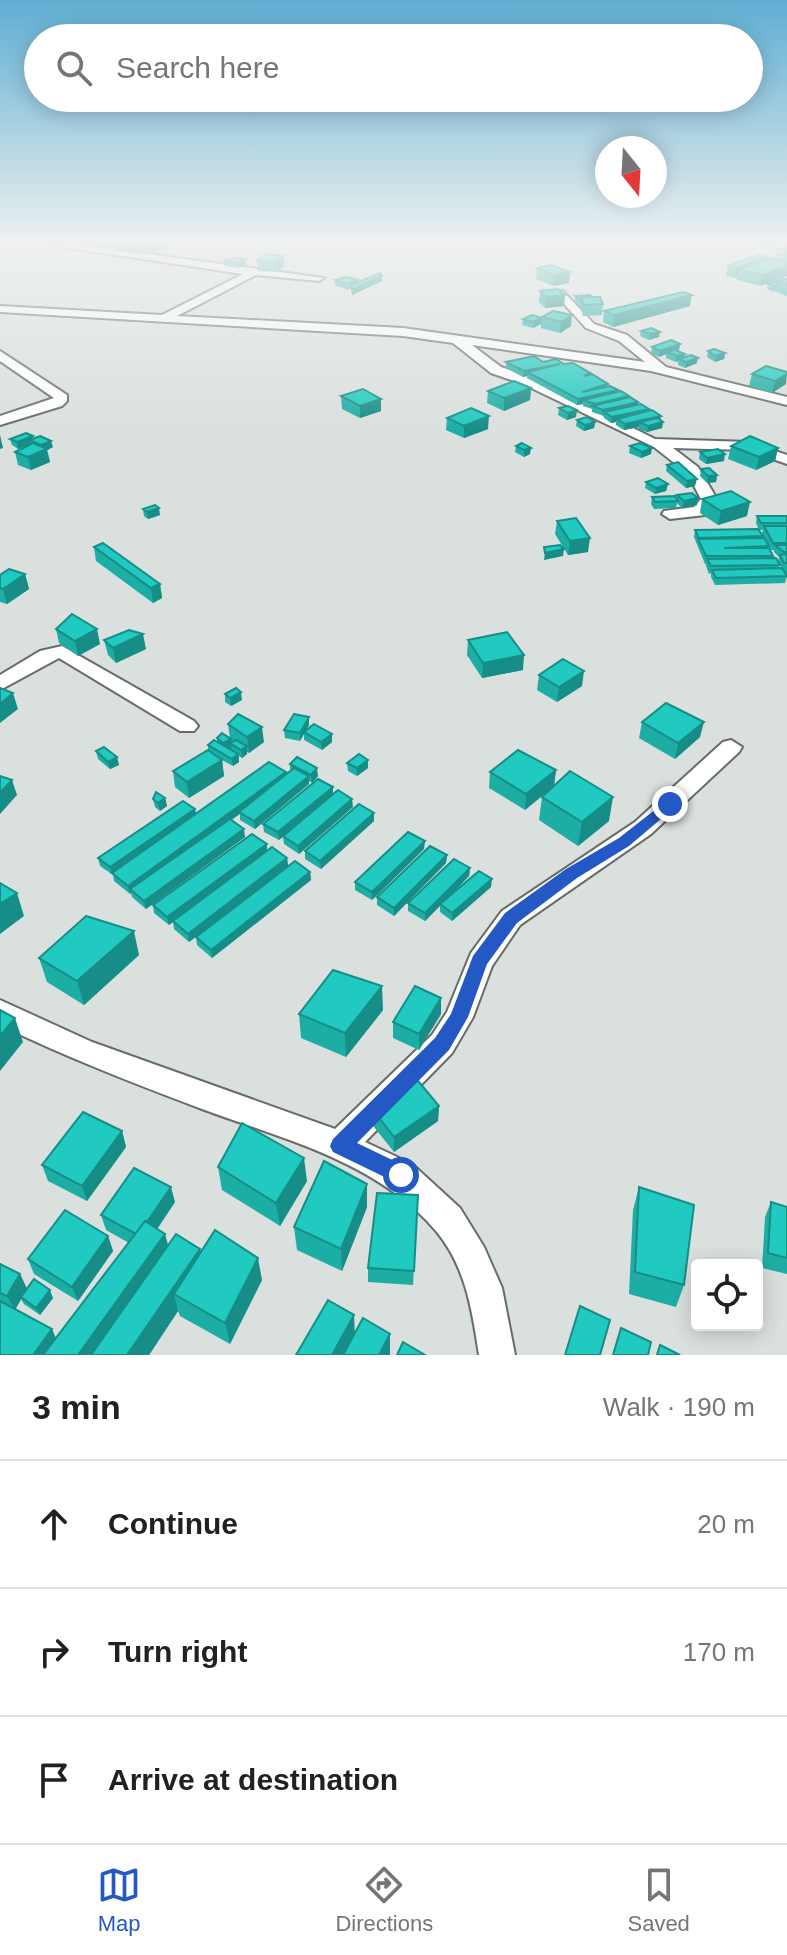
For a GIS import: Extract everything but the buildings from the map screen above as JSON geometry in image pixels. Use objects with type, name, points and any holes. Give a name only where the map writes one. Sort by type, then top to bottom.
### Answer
[{"type":"street","points":[[166,317],[191,304]]},
{"type":"street","points":[[570,304],[590,326],[618,335],[661,369]]},
{"type":"street","points":[[0,309],[166,317],[454,338],[661,369],[787,401]]},
{"type":"street","points":[[454,338],[496,370],[528,381],[631,435],[660,445],[693,470],[709,499],[699,512],[670,514]]},
{"type":"street","points":[[0,355],[62,398],[1,427]]},
{"type":"street","points":[[660,445],[749,446],[787,460]]},
{"type":"street","points":[[0,684],[47,655],[62,652],[187,726]]},
{"type":"street","points":[[340,1146],[442,1044],[459,1017],[480,961],[511,918],[643,828],[731,747]]},
{"type":"street","points":[[0,1012],[82,1051],[340,1146],[401,1175],[448,1220],[485,1288],[497,1355]]},
{"type":"route","points":[[401,1175],[340,1146],[428,1062],[442,1044],[459,1017],[480,961],[511,918],[572,873],[624,842],[670,804]]}]
